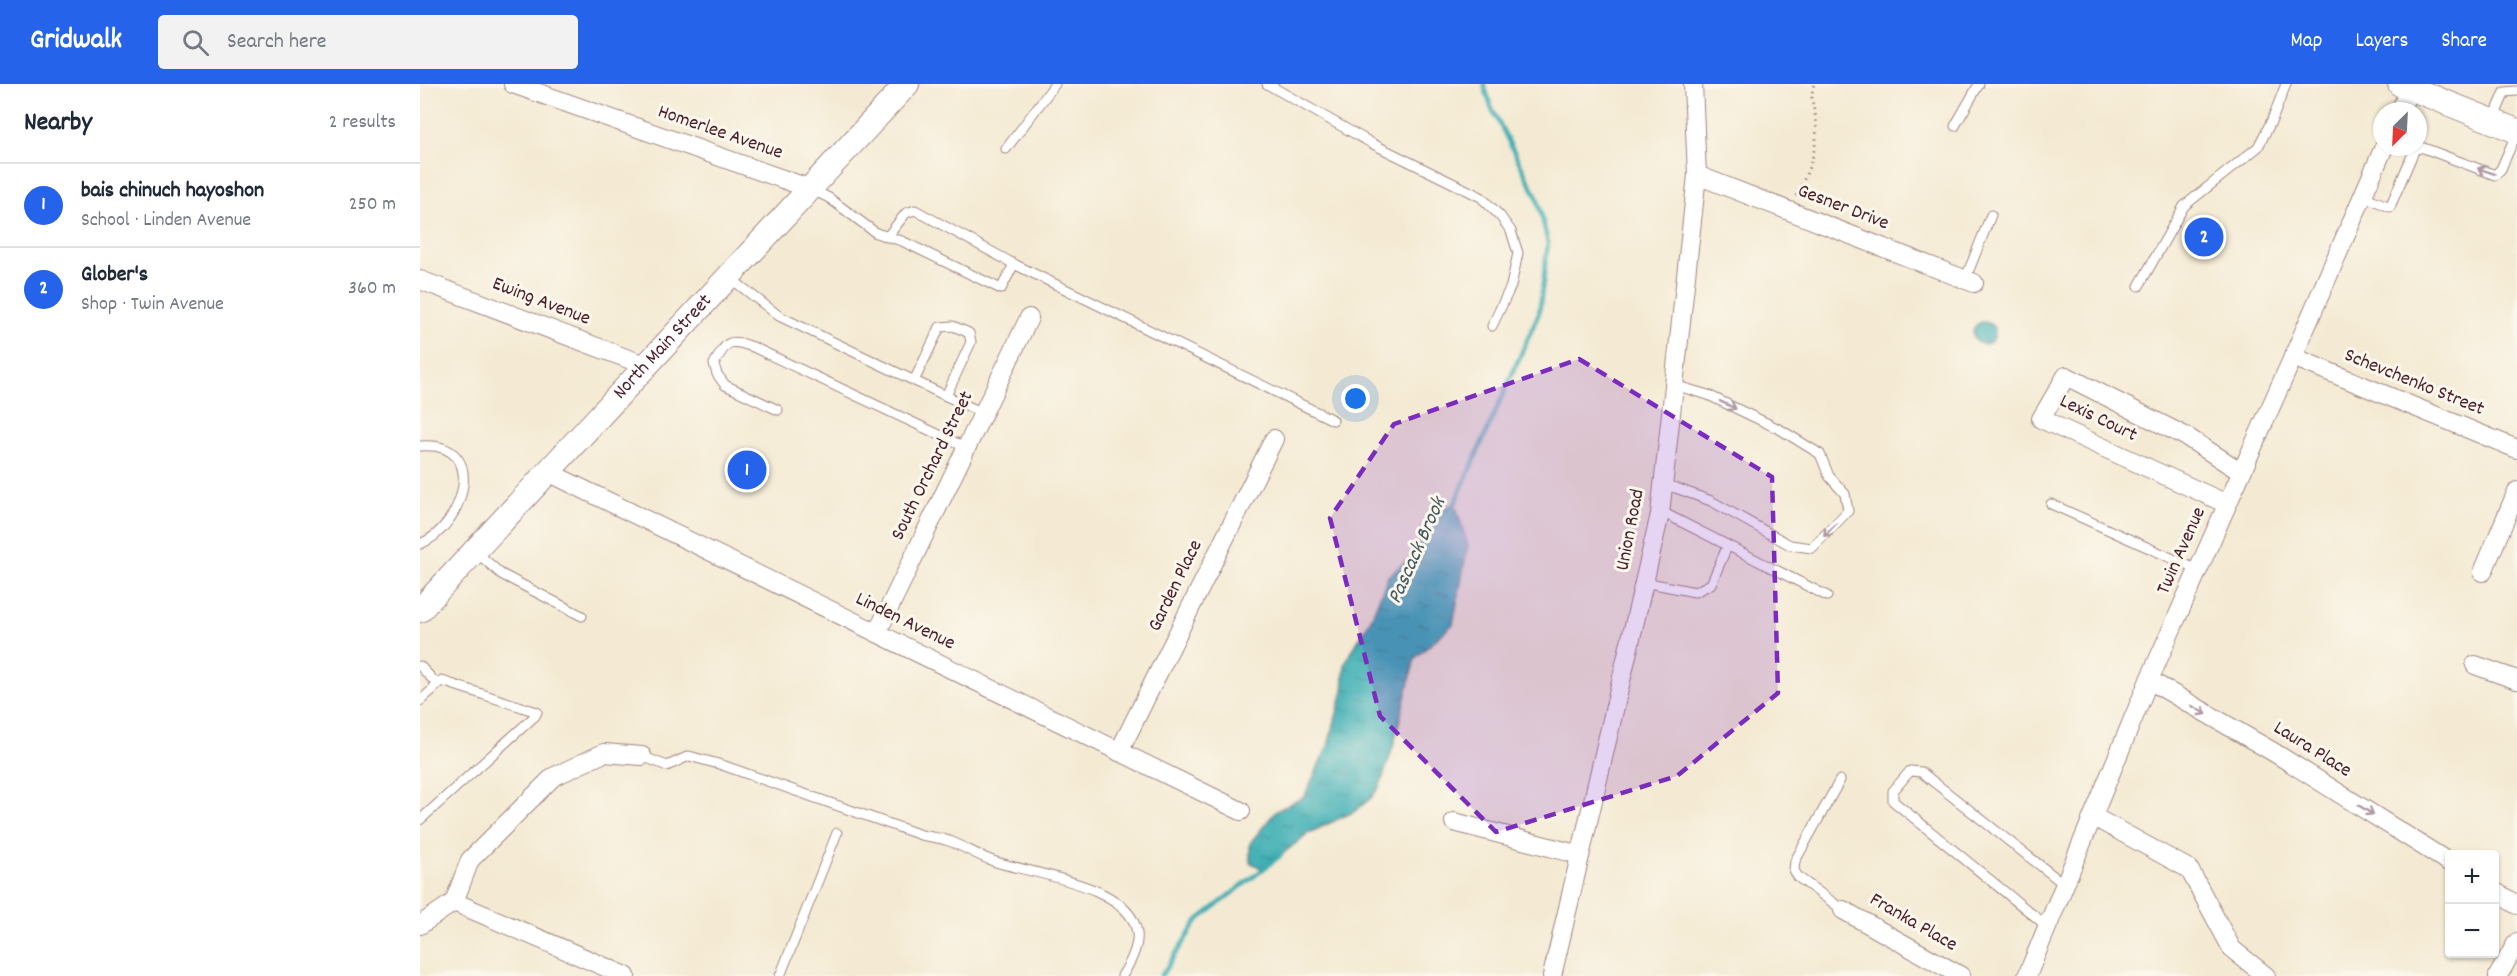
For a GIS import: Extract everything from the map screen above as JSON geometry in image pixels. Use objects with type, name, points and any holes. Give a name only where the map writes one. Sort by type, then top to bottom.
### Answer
[{"type":"main road","name":"North Main Street","points":[[420,610],[907,84]]},
{"type":"main road","points":[[2405,86],[2517,131]]},
{"type":"street","name":"Homerlee Avenue","points":[[513,84],[811,189]]},
{"type":"street","name":"Union Road","points":[[1552,976],[1660,511],[1696,176],[1693,84]]},
{"type":"street","points":[[2402,102],[2405,86]]},
{"type":"street","name":"Twin Avenue","points":[[2027,976],[2149,681],[2380,156]]},
{"type":"street","name":"Gesner Drive","points":[[1696,176],[1969,281]]},
{"type":"street","name":"Ewing Avenue","points":[[420,280],[647,366]]},
{"type":"street","name":"South Orchard Street","points":[[877,633],[1029,318]]},
{"type":"street","name":"Schevchenko Street","points":[[2293,357],[2517,449]]},
{"type":"street","name":"Lexis Court","points":[[2227,504],[2041,419],[2066,376],[2187,437],[2241,472]]},
{"type":"street","name":"Garden Place","points":[[1119,752],[1274,439]]},
{"type":"street","name":"Linden Avenue","points":[[548,472],[1241,811]]},
{"type":"street","points":[[2483,572],[2517,491]]},
{"type":"street","points":[[2475,665],[2517,680]]},
{"type":"street","name":"Laura Place","points":[[2149,681],[2275,753],[2445,860]]},
{"type":"street","points":[[420,925],[454,902],[470,860],[553,777],[604,753],[642,756]]},
{"type":"street","points":[[2094,818],[2189,869],[2232,949],[2266,976]]},
{"type":"street","points":[[1454,822],[1580,855]]},
{"type":"street","points":[[2499,894],[2517,905]]},
{"type":"street","points":[[454,902],[627,976]]},
{"type":"street","name":"Franka Place","points":[[1843,909],[1961,976]]},
{"type":"street","points":[[2498,976],[2517,942]]},
{"type":"lane","points":[[1006,149],[1055,84]]},
{"type":"lane","points":[[1267,84],[1355,134],[1481,197],[1500,216],[1511,231],[1518,253],[1511,286],[1492,326]]},
{"type":"lane","points":[[1955,126],[1979,84]]},
{"type":"lane","points":[[2139,286],[2184,206],[2226,175],[2258,147],[2272,120],[2286,84]]},
{"type":"lane","points":[[2492,121],[2505,92],[2517,91]]},
{"type":"lane","points":[[2363,196],[2390,207],[2414,151],[2421,147],[2495,175],[2501,169],[2517,131]]},
{"type":"lane","points":[[811,189],[829,198],[876,233],[902,242],[1001,289],[1014,264]]},
{"type":"lane","points":[[887,237],[906,213],[915,210],[1014,264],[1333,420]]},
{"type":"lane","points":[[1969,281],[1991,215]]},
{"type":"lane","points":[[729,277],[779,316],[983,413]]},
{"type":"lane","points":[[914,381],[940,327],[953,326],[969,333],[971,342],[946,396]]},
{"type":"lane","points":[[778,410],[725,385],[717,374],[714,364],[726,344],[735,341],[753,347],[967,448]]},
{"type":"lane","points":[[1663,485],[1711,501],[1790,545],[1812,548],[1848,511],[1845,494],[1829,476],[1820,454],[1781,430],[1708,395],[1674,385]]},
{"type":"lane","points":[[420,446],[435,444],[447,449],[458,457],[465,469],[463,486],[454,512],[443,528],[428,542],[420,544]]},
{"type":"lane","points":[[2051,504],[2198,570]]},
{"type":"lane","points":[[1660,511],[1827,596]]},
{"type":"lane","points":[[1644,582],[1695,592],[1711,584],[1727,547]]},
{"type":"lane","points":[[475,551],[501,574],[582,616]]},
{"type":"lane","points":[[420,666],[437,684]]},
{"type":"lane","points":[[420,701],[442,681],[537,712],[420,820]]},
{"type":"lane","points":[[642,756],[667,766],[689,756],[722,765],[921,835],[950,841],[992,861],[1065,880],[1111,898],[1130,914],[1137,934],[1131,961],[1122,976]]},
{"type":"lane","points":[[2048,927],[1893,801],[1893,791],[1910,771],[1921,772],[2066,885]]},
{"type":"lane","points":[[1840,780],[1796,861],[1794,870],[1798,877],[1843,909]]},
{"type":"lane","points":[[780,976],[837,833]]},
{"type":"path","points":[[1788,211],[1802,184],[1816,147],[1816,120],[1810,99],[1814,84]]},
{"type":"highlighted area","points":[[1579,359],[1772,477],[1778,693],[1677,776],[1496,832],[1380,716],[1330,518],[1394,424]]},
{"type":"water","points":[[1980,322],[1988,322],[1995,329],[1995,337],[1988,344],[1980,344],[1973,337],[1973,329]]},
{"type":"water","points":[[1455,503],[1468,546],[1453,624],[1415,658],[1393,747],[1380,786],[1371,798],[1355,811],[1309,833],[1263,869],[1250,862],[1250,843],[1276,811],[1304,797],[1328,746],[1343,691],[1345,663],[1371,619],[1388,576],[1417,552],[1421,528],[1435,512]]},
{"type":"waterway","name":"Pascack Brook","points":[[1453,508],[1539,313],[1548,243],[1537,197],[1491,107],[1484,84]]},
{"type":"waterway","name":"Pascack Brook","points":[[1161,976],[1198,920],[1280,856]]},
{"type":"place","name":"Glober's","points":[[2204,237]]},
{"type":"place","name":"bais chinuch hayoshon","points":[[747,470]]}]
